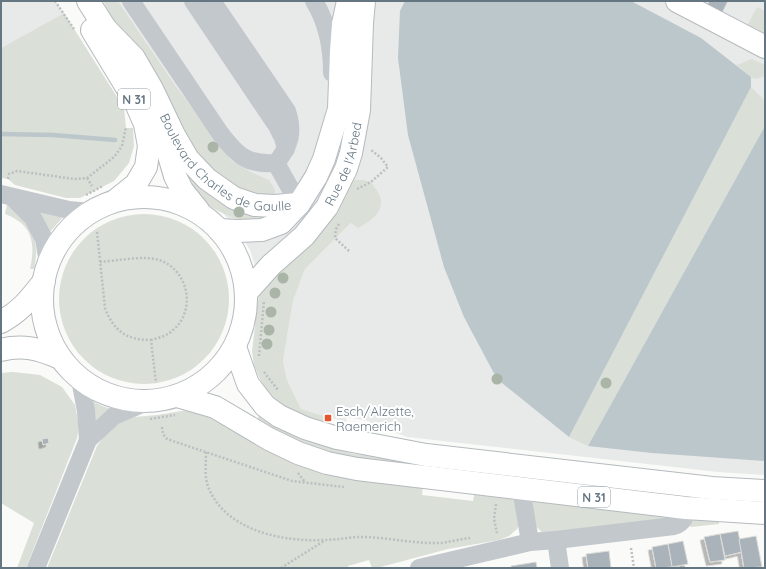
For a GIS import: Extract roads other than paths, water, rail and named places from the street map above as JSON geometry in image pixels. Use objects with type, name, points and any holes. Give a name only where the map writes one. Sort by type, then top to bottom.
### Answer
[{"type":"main road","name":"Boulevard Charles de Gaulle","points":[[73,1],[135,101],[145,124],[149,146],[146,167],[136,184],[112,192]]},
{"type":"main road","name":"Boulevard Charles de Gaulle","points":[[88,1],[145,94],[163,134],[175,176],[182,190],[200,213]]},
{"type":"main road","name":"Rue de l'Arbed","points":[[219,230],[262,230],[280,223],[299,204],[316,177],[324,159],[339,109],[343,24],[348,1]]},
{"type":"main road","name":"Rue de l'Arbed","points":[[255,297],[271,265],[304,236],[327,207],[346,169],[359,110],[364,1]]},
{"type":"main road","points":[[677,1],[765,47]]},
{"type":"main road","name":"Boulevard Charles de Gaulle","points":[[106,29],[134,58],[152,89],[174,135],[188,159],[207,179],[234,198],[255,205],[275,206],[299,204]]},
{"type":"main road","points":[[1,322],[20,310],[30,299],[46,272],[58,243],[67,231],[89,214],[112,192],[173,201],[200,213],[219,230],[233,248],[255,297],[246,312],[242,330],[235,347],[220,368],[177,405],[124,399],[101,392],[80,379],[60,358],[48,336],[42,312],[42,296],[46,272]]},
{"type":"main road","points":[[1,350],[11,347],[32,347],[46,351],[60,358]]},
{"type":"main road","name":"N 31","points":[[235,347],[248,384],[265,406],[279,416],[305,428],[337,438],[426,455],[704,487],[765,491]]},
{"type":"main road","name":"N 31","points":[[177,405],[215,407],[269,440],[298,454],[327,463],[357,469],[686,508],[765,513]]},
{"type":"street","points":[[131,1],[235,152],[254,162],[265,164],[281,156],[290,136],[291,122],[287,111],[212,1]]},
{"type":"street","points":[[193,1],[277,126],[283,138],[281,156],[299,204]]},
{"type":"street","points":[[314,1],[326,29],[332,59],[331,135]]},
{"type":"street","points":[[354,1],[356,4],[351,110],[354,136]]},
{"type":"street","points":[[8,188],[69,210],[89,214]]},
{"type":"street","points":[[8,188],[33,218],[44,239],[46,272]]},
{"type":"street","points":[[80,379],[86,411],[88,440]]},
{"type":"street","points":[[36,568],[88,440],[114,416],[149,401]]},
{"type":"street","points":[[522,488],[530,542]]},
{"type":"street","points":[[419,568],[499,541],[530,542],[556,540],[674,526],[680,524],[684,520],[686,508]]},
{"type":"street","points":[[556,540],[560,568]]},
{"type":"waterway","points":[[1,134],[53,135],[115,140]]},
{"type":"place","name":"Esch/Alzette, Raemerich","points":[[328,418]]}]
